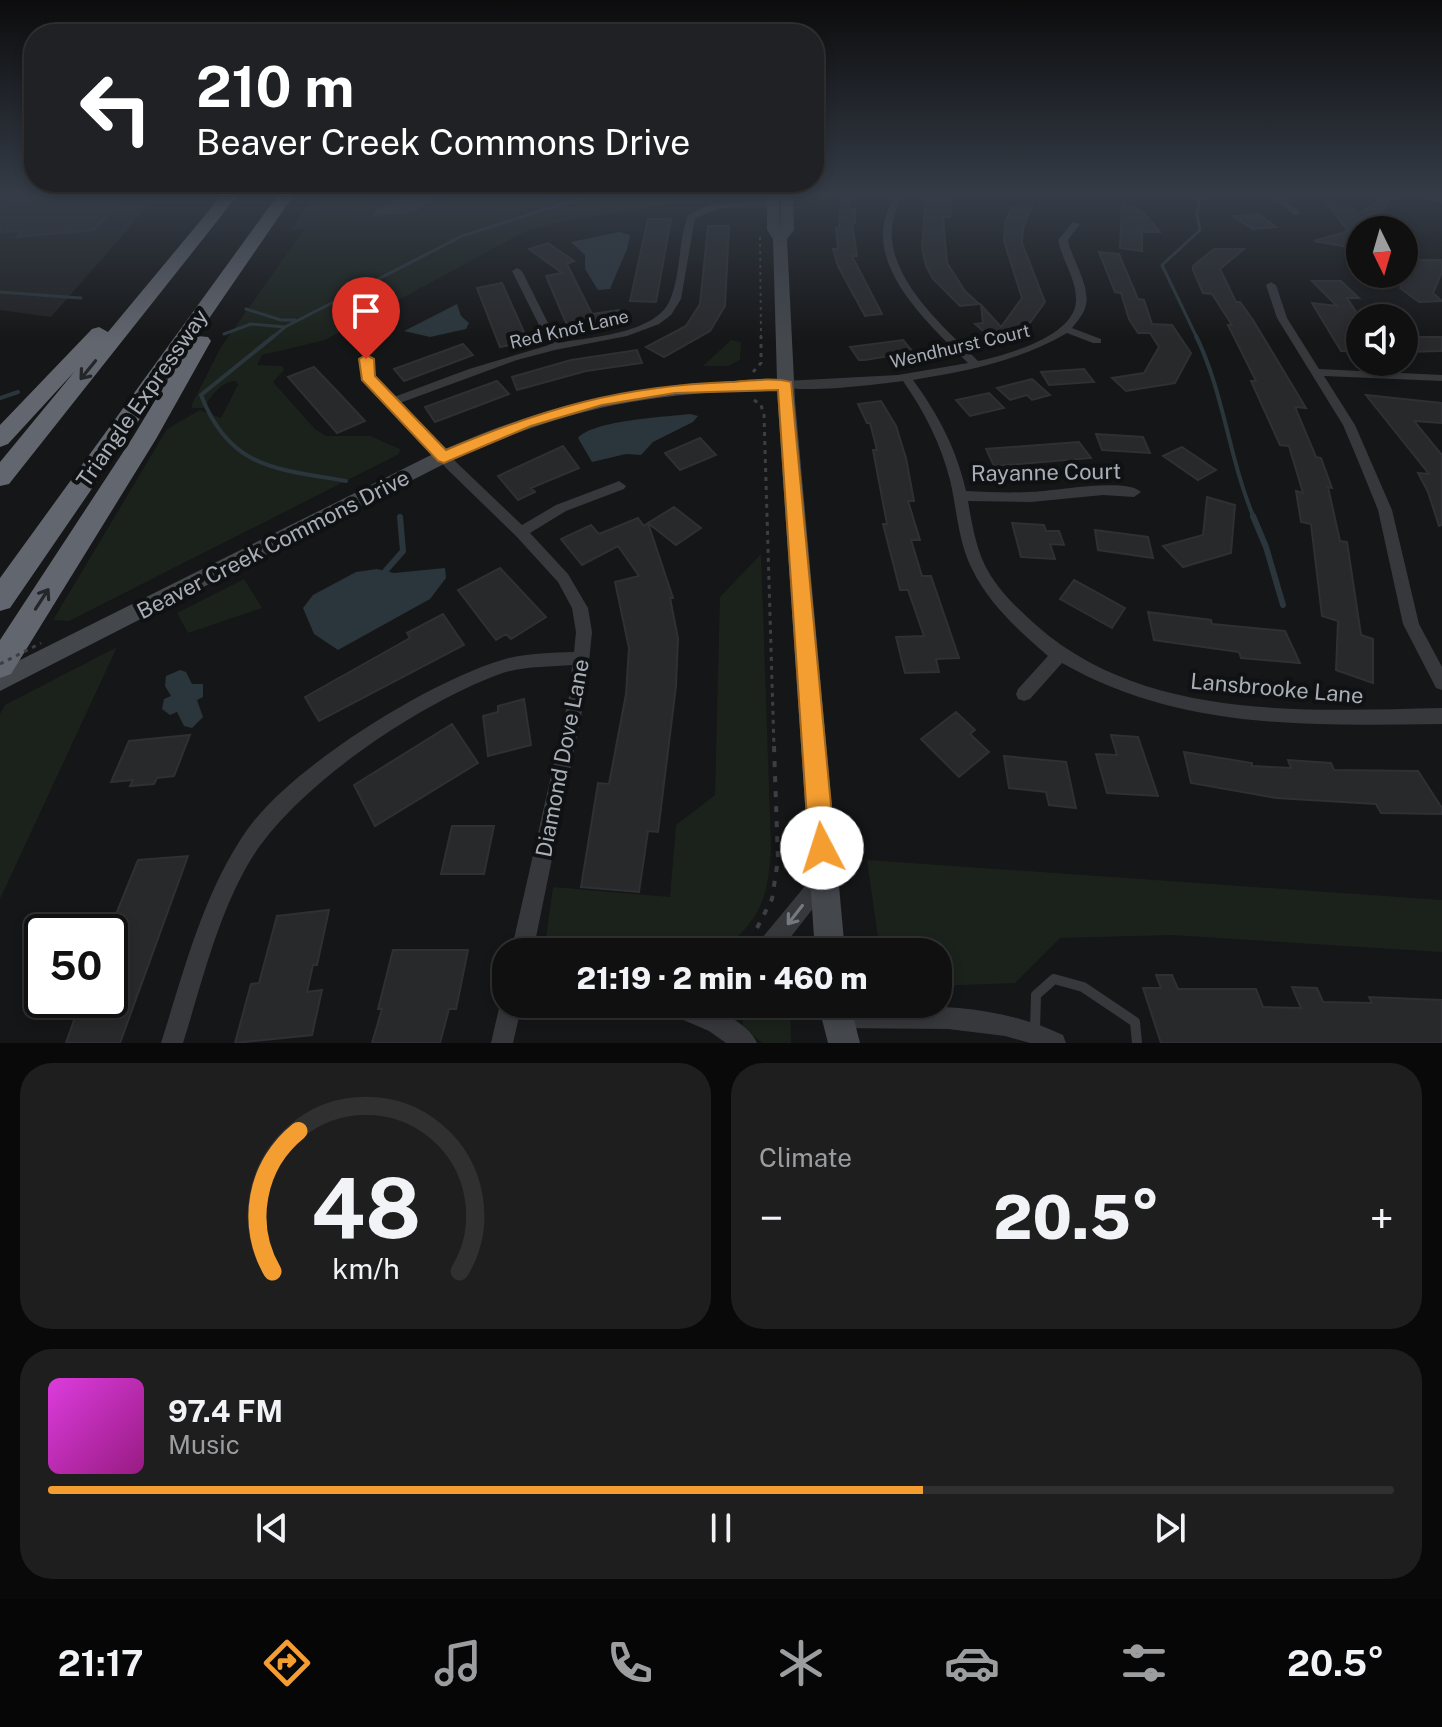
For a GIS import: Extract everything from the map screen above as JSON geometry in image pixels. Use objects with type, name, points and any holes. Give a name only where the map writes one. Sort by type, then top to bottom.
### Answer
[{"type":"highway","points":[[0,478],[189,245]]},
{"type":"highway","name":"Triangle Expressway","points":[[0,600],[251,245]]},
{"type":"highway","points":[[0,664],[144,439],[237,279],[238,264]]},
{"type":"highway","points":[[0,439],[93,339],[154,288]]},
{"type":"main road","points":[[780,245],[785,385],[829,938]]},
{"type":"main road","name":"Beaver Creek Commons Drive","points":[[0,681],[444,457],[525,422],[600,401],[675,388],[785,385]]},
{"type":"street","name":"Red Knot Lane","points":[[392,402],[485,366],[555,347],[633,332],[666,314],[676,299],[685,245]]},
{"type":"street","points":[[888,245],[896,269],[917,304],[975,364]]},
{"type":"street","points":[[1065,245],[1082,299],[1078,314],[1068,330],[1097,341]]},
{"type":"street","points":[[517,271],[555,347]]},
{"type":"street","points":[[1271,285],[1282,318],[1317,372],[1366,463],[1385,510],[1411,624],[1442,683]]},
{"type":"street","name":"Wendhurst Court","points":[[785,385],[838,386],[907,379],[1035,348],[1068,330]]},
{"type":"street","name":"Diamond Dove Lane","points":[[366,359],[368,377],[521,532],[573,593],[584,632],[583,658],[525,938]]},
{"type":"street","points":[[1317,372],[1442,378]]},
{"type":"street","name":"Lansbrooke Lane","points":[[907,379],[941,434],[960,496],[971,547],[986,581],[1018,620],[1059,655],[1149,695],[1206,707],[1305,716],[1442,716]]},
{"type":"street","points":[[521,532],[561,508],[619,486]]},
{"type":"street","name":"Rayanne Court","points":[[960,496],[1031,497],[1103,490],[1134,492]]},
{"type":"street","points":[[1024,694],[1059,655]]},
{"type":"street","points":[[172,1043],[214,908],[257,831],[285,799],[345,753],[459,684],[500,667],[533,661],[583,658]]},
{"type":"street","points":[[776,938],[825,878]]},
{"type":"street","points":[[502,1043],[508,1018]]},
{"type":"street","points":[[705,1018],[746,1043]]},
{"type":"street","points":[[835,1027],[987,1021],[1035,1031],[1055,1043]]},
{"type":"lane","points":[[1035,1031],[1036,995],[1054,979],[1083,987],[1135,1022],[1137,1043]]},
{"type":"path","points":[[755,374],[752,372],[761,363],[760,245]]},
{"type":"path","points":[[748,938],[766,914],[777,879],[778,860],[764,415],[761,405],[752,399],[755,398]]},
{"type":"path","points":[[0,664],[41,643]]},
{"type":"shaded area","points":[[0,245],[114,245],[51,317],[0,310]]},
{"type":"shaded area","points":[[294,245],[501,245],[325,340],[262,355],[257,365],[282,366],[284,370],[273,382],[315,429],[326,436],[370,436],[400,449],[399,454],[69,621],[53,620],[167,429],[200,410],[221,418],[238,385],[236,381],[221,387],[203,408],[192,408],[192,404],[221,347]]},
{"type":"shaded area","points":[[574,245],[628,245],[610,289],[598,290],[585,269],[585,255]]},
{"type":"shaded area","points":[[457,304],[461,316],[469,323],[466,329],[430,337],[404,331]]},
{"type":"shaded area","points":[[731,340],[741,342],[740,360],[728,366],[703,366]]},
{"type":"shaded area","points":[[690,414],[698,416],[693,422],[653,442],[641,455],[626,454],[592,462],[578,438],[586,432],[614,423]]},
{"type":"shaded area","points":[[761,554],[771,847],[768,881],[760,906],[736,938],[546,938],[553,887],[670,897],[676,825],[715,795],[720,597]]},
{"type":"shaded area","points":[[445,568],[446,578],[430,599],[338,650],[314,634],[303,608],[313,595],[356,572],[377,569],[394,573]]},
{"type":"shaded area","points":[[244,579],[262,608],[188,633],[177,613]]},
{"type":"shaded area","points":[[117,647],[0,899],[0,714],[5,705]]},
{"type":"shaded area","points":[[180,670],[186,672],[192,684],[203,684],[203,697],[197,700],[203,717],[192,728],[184,726],[177,712],[170,715],[162,709],[164,699],[171,696],[165,686],[166,676]]},
{"type":"shaded area","points":[[867,860],[1442,900],[1442,952],[1171,935],[1060,938],[1015,983],[952,985],[952,938],[878,938]]},
{"type":"shaded area","points":[[743,1018],[790,1018],[791,1043],[762,1043],[743,1026]]},
{"type":"building","points":[[550,245],[574,261],[567,264],[592,314],[619,310],[625,322],[570,332],[546,276],[562,273],[529,249]]},
{"type":"building","points":[[642,245],[666,245],[656,302],[630,301]]},
{"type":"building","points":[[706,245],[728,245],[725,306],[710,331],[664,357],[646,347],[686,326],[700,304]]},
{"type":"building","points":[[838,245],[855,245],[857,256],[852,256],[882,314],[865,316],[838,266],[833,249],[838,249]]},
{"type":"building","points":[[945,245],[947,263],[965,291],[979,304],[960,306],[933,279],[922,247]]},
{"type":"building","points":[[1005,245],[1023,245],[1045,302],[1026,328],[990,337],[975,324],[983,323],[981,305],[1001,327],[1022,298]]},
{"type":"building","points":[[1120,245],[1142,245],[1142,251],[1120,248]]},
{"type":"building","points":[[1214,249],[1244,249],[1220,269],[1236,302],[1240,302],[1253,320],[1306,408],[1295,407],[1316,457],[1321,458],[1332,488],[1328,487],[1340,541],[1347,542],[1361,635],[1373,639],[1373,683],[1336,670],[1338,621],[1322,616],[1311,524],[1301,522],[1296,491],[1303,493],[1289,446],[1280,445],[1251,381],[1256,381],[1228,325],[1232,325],[1212,294],[1203,293],[1193,270],[1193,266]]},
{"type":"building","points":[[1099,252],[1119,254],[1138,299],[1144,300],[1152,324],[1172,325],[1191,353],[1175,383],[1126,391],[1112,378],[1144,373],[1159,347],[1150,333],[1138,333],[1129,319],[1121,293],[1115,292]]},
{"type":"building","points":[[1418,260],[1442,260],[1442,272],[1433,293],[1442,301],[1419,302],[1400,288],[1418,288]]},
{"type":"building","points":[[1312,281],[1341,281],[1359,298],[1347,298],[1351,304],[1346,304],[1346,351],[1341,351],[1312,303],[1337,306]]},
{"type":"building","points":[[502,283],[528,341],[500,347],[477,288]]},
{"type":"building","points":[[1418,337],[1442,337],[1442,351],[1418,352]]},
{"type":"building","points":[[903,340],[913,352],[859,360],[850,347]]},
{"type":"building","points":[[463,344],[473,355],[404,381],[394,369]]},
{"type":"building","points":[[637,350],[642,363],[586,371],[517,390],[512,377],[571,360]]},
{"type":"building","points":[[314,367],[365,421],[337,433],[288,377]]},
{"type":"building","points":[[1084,369],[1094,382],[1049,385],[1041,372]]},
{"type":"building","points":[[1032,379],[1050,395],[1032,400],[1027,395],[1010,400],[997,388]]},
{"type":"building","points":[[497,381],[509,394],[435,422],[425,407]]},
{"type":"building","points":[[989,393],[1004,408],[970,416],[956,400]]},
{"type":"building","points":[[1366,395],[1442,403],[1442,423],[1414,421],[1442,455],[1442,525],[1439,526],[1418,473],[1429,474]]},
{"type":"building","points":[[881,401],[896,426],[906,458],[914,501],[908,501],[920,540],[911,540],[922,576],[931,576],[959,658],[936,659],[939,672],[905,673],[896,637],[924,636],[908,590],[900,590],[883,524],[887,524],[873,450],[877,450],[870,423],[867,423],[858,404]]},
{"type":"building","points":[[1096,434],[1143,437],[1150,453],[1102,450]]},
{"type":"building","points":[[700,438],[716,455],[680,470],[665,453]]},
{"type":"building","points":[[1079,442],[1091,458],[994,466],[986,449]]},
{"type":"building","points":[[563,446],[579,468],[531,488],[535,492],[518,500],[498,476]]},
{"type":"building","points":[[1182,447],[1216,470],[1198,480],[1163,456]]},
{"type":"building","points":[[1207,497],[1235,505],[1231,553],[1183,567],[1163,546],[1203,535]]},
{"type":"building","points":[[674,507],[701,528],[676,545],[648,523]]},
{"type":"building","points":[[638,518],[644,526],[648,523],[673,598],[670,598],[678,638],[676,686],[658,832],[648,831],[639,892],[581,887],[598,783],[609,784],[626,694],[629,648],[615,582],[639,576],[618,546],[582,565],[561,539],[591,525],[599,534]]},
{"type":"building","points":[[1012,523],[1044,525],[1046,531],[1059,531],[1064,545],[1050,544],[1055,559],[1021,557]]},
{"type":"building","points":[[1095,530],[1148,537],[1153,558],[1098,550]]},
{"type":"building","points":[[500,568],[546,617],[511,639],[506,634],[496,640],[458,590]]},
{"type":"building","points":[[1074,580],[1125,608],[1112,628],[1060,599]]},
{"type":"building","points":[[1148,612],[1211,620],[1212,624],[1285,631],[1300,663],[1241,658],[1239,652],[1154,640]]},
{"type":"building","points":[[443,614],[464,645],[319,721],[305,697],[410,638],[407,633]]},
{"type":"building","points":[[524,699],[531,745],[488,756],[483,716],[498,712],[498,706]]},
{"type":"building","points":[[956,712],[975,730],[970,734],[989,752],[959,777],[921,739]]},
{"type":"building","points":[[452,724],[478,763],[375,826],[354,785]]},
{"type":"building","points":[[190,735],[174,776],[157,778],[154,784],[130,786],[133,780],[111,782],[129,741]]},
{"type":"building","points":[[1111,735],[1138,737],[1158,796],[1107,793],[1096,754],[1117,755]]},
{"type":"building","points":[[1184,752],[1252,763],[1252,766],[1291,768],[1288,760],[1331,763],[1334,770],[1418,771],[1442,808],[1442,814],[1381,813],[1376,804],[1276,798],[1191,783]]},
{"type":"building","points":[[1004,756],[1066,762],[1076,808],[1049,805],[1046,792],[1009,788]]},
{"type":"building","points":[[452,826],[494,826],[484,874],[441,874]]},
{"type":"building","points":[[188,856],[120,1043],[66,1043],[75,1018],[128,1018],[128,914],[116,914],[138,860]]},
{"type":"building","points":[[329,910],[317,965],[313,965],[307,992],[322,990],[312,1035],[235,1043],[251,984],[259,983],[277,916]]},
{"type":"building","points":[[393,950],[468,950],[456,1009],[449,1009],[440,1043],[372,1043]]},
{"type":"building","points":[[1156,975],[1172,975],[1178,989],[1256,989],[1263,1007],[1301,1008],[1292,987],[1317,988],[1323,1002],[1372,1003],[1369,997],[1442,1000],[1442,1043],[1161,1043],[1143,988],[1161,988]]},
{"type":"waterway","points":[[285,327],[445,245]]},
{"type":"waterway","points":[[1184,245],[1162,265],[1197,338]]},
{"type":"waterway","points":[[0,292],[81,298]]},
{"type":"waterway","points":[[246,309],[281,320],[295,320]]},
{"type":"waterway","points":[[224,334],[251,324],[285,327]]},
{"type":"waterway","points":[[272,338],[285,327]]},
{"type":"waterway","points":[[274,336],[201,395],[213,420],[226,438],[259,462],[346,481]]},
{"type":"waterway","points":[[1196,336],[1206,358],[1254,518]]},
{"type":"waterway","points":[[0,398],[18,392]]},
{"type":"waterway","points":[[1253,516],[1266,547],[1283,605]]},
{"type":"waterway","points":[[381,576],[403,551],[400,517]]},
{"type":"route","points":[[366,359],[368,377],[444,457],[525,422],[627,395],[675,388],[785,385],[822,848]]}]
